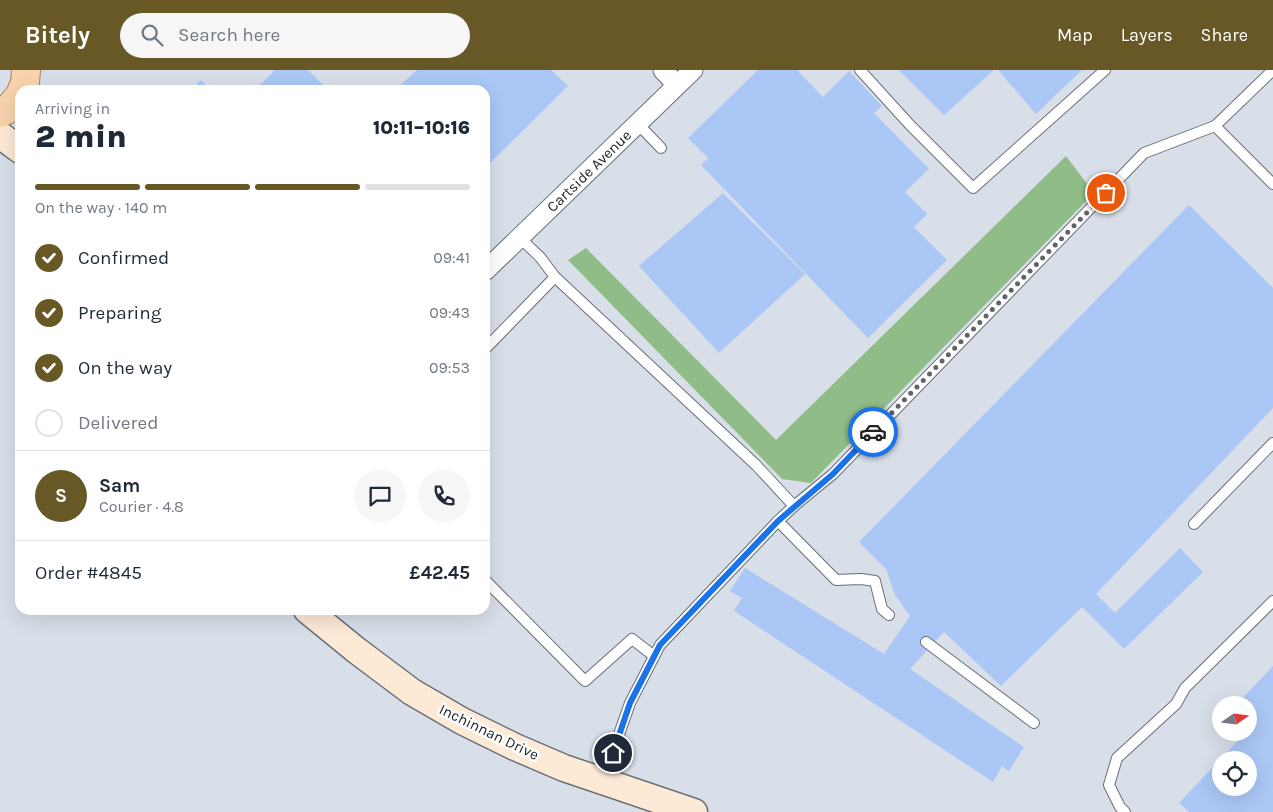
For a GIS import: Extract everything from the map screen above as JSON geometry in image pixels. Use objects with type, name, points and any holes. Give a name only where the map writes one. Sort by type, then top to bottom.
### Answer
[{"type":"main road","points":[[0,113],[7,110],[15,99]]},
{"type":"street","points":[[663,70],[677,85]]},
{"type":"street","name":"Cartside Avenue","points":[[490,266],[693,70]]},
{"type":"street","points":[[0,135],[15,146]]},
{"type":"street","name":"Inchinnan Drive","points":[[313,615],[412,692],[462,721],[564,768],[694,812]]},
{"type":"lane","points":[[860,70],[910,125],[973,188],[1105,70]]},
{"type":"lane","points":[[603,781],[630,703],[660,645],[778,521],[833,474],[1144,153],[1215,126],[1273,70]]},
{"type":"lane","points":[[637,123],[661,148]]},
{"type":"lane","points":[[1215,126],[1273,184]]},
{"type":"lane","points":[[520,238],[540,257],[555,277],[756,464],[794,506]]},
{"type":"lane","points":[[490,344],[555,277]]},
{"type":"lane","points":[[1194,524],[1273,443]]},
{"type":"lane","points":[[778,521],[836,580],[875,581],[882,609],[889,615]]},
{"type":"lane","points":[[490,585],[585,681],[632,639],[654,656]]},
{"type":"lane","points":[[1125,812],[1120,807],[1109,785],[1117,758],[1176,704],[1185,688],[1273,601]]},
{"type":"lane","points":[[926,642],[1034,723]]},
{"type":"green space","points":[[1066,156],[1094,193],[811,483],[782,479],[568,260],[586,248],[776,440]]},
{"type":"building","points":[[275,70],[308,70],[323,85],[260,85]]},
{"type":"building","points":[[417,70],[551,70],[568,86],[490,163],[490,85],[400,85]]},
{"type":"building","points":[[758,70],[797,70],[823,97],[849,71],[882,106],[874,113],[929,169],[905,192],[927,214],[914,227],[947,260],[868,338],[701,165],[708,158],[688,138]]},
{"type":"building","points":[[899,70],[994,70],[944,115]]},
{"type":"building","points":[[998,70],[1082,70],[1036,114]]},
{"type":"building","points":[[201,80],[206,85],[196,85]]},
{"type":"building","points":[[723,193],[805,274],[719,353],[639,266]]},
{"type":"building","points":[[1189,205],[1273,288],[1273,408],[1096,594],[1115,613],[1180,548],[1203,572],[1124,649],[1082,607],[1001,686],[944,632],[910,669],[1024,747],[1009,771],[1002,766],[993,782],[734,611],[742,598],[730,591],[745,568],[884,654],[910,616],[895,595],[886,569],[859,542]]},
{"type":"building","points":[[1273,666],[1273,812],[1189,812],[1179,803],[1212,768],[1212,796],[1257,796],[1257,751],[1228,751],[1238,741],[1258,741],[1258,696],[1245,696]]},
{"type":"way so far","points":[[873,432],[1106,193]]},
{"type":"route","points":[[613,753],[630,703],[660,645],[778,521],[833,474],[873,432]]}]
